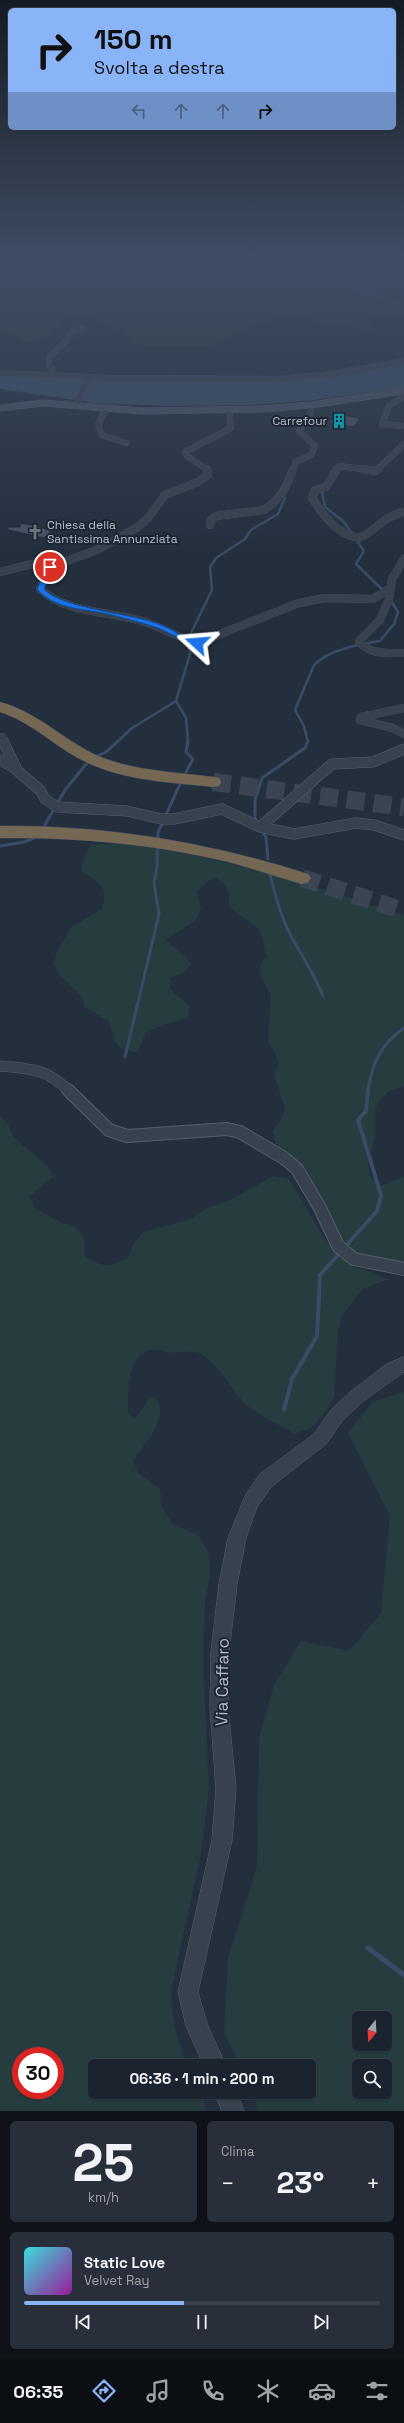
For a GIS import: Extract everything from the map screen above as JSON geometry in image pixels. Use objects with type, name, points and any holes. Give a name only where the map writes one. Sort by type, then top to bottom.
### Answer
[{"type":"highway","points":[[0,707],[30,717],[80,753],[102,763],[140,772],[213,782]]},
{"type":"highway","points":[[0,832],[54,832],[114,836],[256,862],[302,878]]},
{"type":"main road","points":[[0,408],[43,403],[76,404],[106,408],[162,411],[229,410],[311,405],[404,391]]},
{"type":"street","points":[[50,357],[49,358],[49,365],[53,369],[51,374]]},
{"type":"street","points":[[0,373],[51,374],[88,378],[278,379],[331,374],[404,361]]},
{"type":"street","points":[[76,404],[88,378]]},
{"type":"street","points":[[404,396],[389,406],[382,424],[404,426]]},
{"type":"street","points":[[210,525],[211,520],[216,516],[264,510],[282,493],[296,462],[311,455],[315,446],[299,431],[311,413],[311,405]]},
{"type":"street","points":[[106,408],[98,425],[102,435],[126,443]]},
{"type":"street","points":[[0,572],[32,564],[50,567],[97,550],[121,537],[149,517],[165,495],[198,482],[208,474],[208,470],[187,456],[185,452],[231,428],[229,410]]},
{"type":"street","points":[[404,444],[376,471],[339,466],[326,487],[315,490],[312,498],[328,520],[341,532],[349,536],[359,538],[365,536],[387,514],[404,512]]},
{"type":"street","points":[[404,559],[392,579],[389,589],[389,599],[380,620],[359,642],[363,647],[379,653],[404,653]]},
{"type":"street","points":[[50,567],[40,589],[45,594],[75,607],[107,612],[159,626],[186,641],[197,643],[299,603],[325,598],[373,599],[389,589]]},
{"type":"street","points":[[404,708],[375,712],[361,716],[360,720],[392,728],[404,734]]},
{"type":"street","points":[[2,738],[4,748],[17,765],[18,771]]},
{"type":"street","points":[[260,827],[332,764],[373,762],[404,749]]},
{"type":"street","points":[[0,760],[18,771],[40,790],[45,799],[57,807],[127,811],[161,819],[222,809],[260,827],[294,834],[366,823],[388,828],[404,835]]},
{"type":"street","points":[[0,1066],[33,1069],[55,1077],[109,1130],[127,1136],[227,1129],[240,1132],[284,1158],[297,1169],[320,1208],[338,1246],[354,1259],[404,1269]]},
{"type":"street","name":"Via Caffaro","points":[[212,2059],[197,2026],[188,1992],[222,1840],[226,1788],[219,1708],[220,1652],[228,1584],[238,1538],[250,1502],[265,1481],[320,1439],[337,1415],[356,1397],[393,1369],[404,1364]]},
{"type":"street","points":[[229,2099],[233,2111]]},
{"type":"green space","points":[[117,843],[208,858],[252,869],[310,885],[404,915],[404,1086],[389,1091],[380,1100],[375,1112],[375,1137],[368,1163],[370,1176],[381,1186],[404,1176],[404,1261],[359,1256],[346,1245],[303,1166],[275,1143],[273,1131],[281,1120],[285,1109],[274,1075],[279,1064],[275,1053],[268,1042],[271,995],[260,975],[260,965],[266,956],[265,946],[258,928],[230,908],[228,890],[224,884],[214,877],[197,891],[201,909],[197,919],[166,940],[183,954],[191,964],[183,973],[170,978],[170,989],[189,1006],[188,1017],[147,1031],[137,1052],[123,1049],[116,1043],[109,1021],[86,1008],[82,997],[58,973],[54,964],[56,954],[71,927],[102,909],[104,901],[103,890],[100,885],[81,870],[86,853],[91,845]]},
{"type":"green space","points":[[0,1116],[6,1121],[16,1139],[41,1160],[54,1176],[30,1196],[35,1208],[62,1223],[77,1228],[85,1241],[84,1255],[96,1262],[106,1265],[116,1264],[128,1258],[133,1245],[143,1232],[191,1219],[203,1210],[234,1198],[273,1176],[289,1179],[327,1243],[356,1267],[388,1279],[363,1289],[343,1314],[338,1328],[334,1397],[325,1413],[312,1427],[295,1434],[250,1408],[238,1396],[218,1369],[202,1354],[194,1352],[171,1353],[150,1350],[142,1354],[136,1360],[130,1377],[128,1414],[135,1419],[150,1397],[158,1400],[160,1408],[157,1425],[133,1462],[138,1473],[160,1489],[162,1507],[172,1523],[199,1536],[209,1553],[210,1574],[205,1604],[203,1657],[209,1789],[201,1854],[172,1987],[173,2017],[185,2059],[88,2059],[88,2099],[203,2099],[207,2111],[0,2111]]},
{"type":"green space","points":[[404,1392],[404,2111],[257,2111],[255,2099],[316,2099],[316,2059],[237,2059],[224,2033],[228,1958],[257,1866],[259,1738],[274,1685],[301,1641],[349,1651],[381,1613],[390,1516],[348,1433],[374,1401]]},
{"type":"water","points":[[404,364],[404,387],[314,400],[250,405],[168,406],[96,403],[0,389],[0,375],[128,381],[280,381],[353,374]]},
{"type":"building","name":"Carrefour","points":[[336,414],[360,418],[354,427],[329,423]]},
{"type":"building","name":"Chiesa della Santissima Annunziata","points":[[21,523],[38,526],[51,531],[44,538],[8,530],[8,527],[20,527]]},
{"type":"waterway","points":[[322,492],[325,507],[344,522],[364,551],[356,564],[385,592]]},
{"type":"waterway","points":[[176,701],[190,654],[188,644],[190,635],[212,590],[210,567],[216,558],[245,539],[251,530],[278,514],[285,498]]},
{"type":"waterway","points":[[308,741],[304,726],[295,710],[314,665],[336,651],[380,641],[394,624],[398,612],[390,599]]},
{"type":"waterway","points":[[117,742],[132,728],[176,701]]},
{"type":"waterway","points":[[176,701],[186,718],[188,741]]},
{"type":"waterway","points":[[95,757],[106,752],[118,741]]},
{"type":"waterway","points":[[186,772],[193,759],[186,752],[188,741]]},
{"type":"waterway","points":[[255,821],[255,800],[262,778],[305,748],[308,741]]},
{"type":"waterway","points":[[42,830],[65,790],[87,763]]},
{"type":"waterway","points":[[125,1057],[159,914],[154,883],[157,867],[158,832],[180,784]]},
{"type":"waterway","points":[[261,830],[266,837],[268,859]]},
{"type":"waterway","points":[[0,846],[24,842],[37,837]]},
{"type":"waterway","points":[[269,871],[278,904],[287,928],[323,996]]},
{"type":"waterway","points":[[368,1091],[372,1072],[379,1055],[389,1041],[404,1028]]},
{"type":"waterway","points":[[284,1410],[292,1379],[317,1336],[320,1275],[377,1211],[381,1195],[358,1120],[366,1111],[368,1090]]},
{"type":"waterway","points":[[368,1948],[404,1975]]},
{"type":"tunnel","points":[[213,782],[404,807]]},
{"type":"tunnel","points":[[302,878],[404,911]]},
{"type":"place","name":"Carrefour","points":[[339,421]]},
{"type":"place","name":"Chiesa della Santissima Annunziata","points":[[35,532]]},
{"type":"route","points":[[50,567],[40,589],[45,594],[75,607],[107,612],[159,626],[186,641],[197,643]]}]
